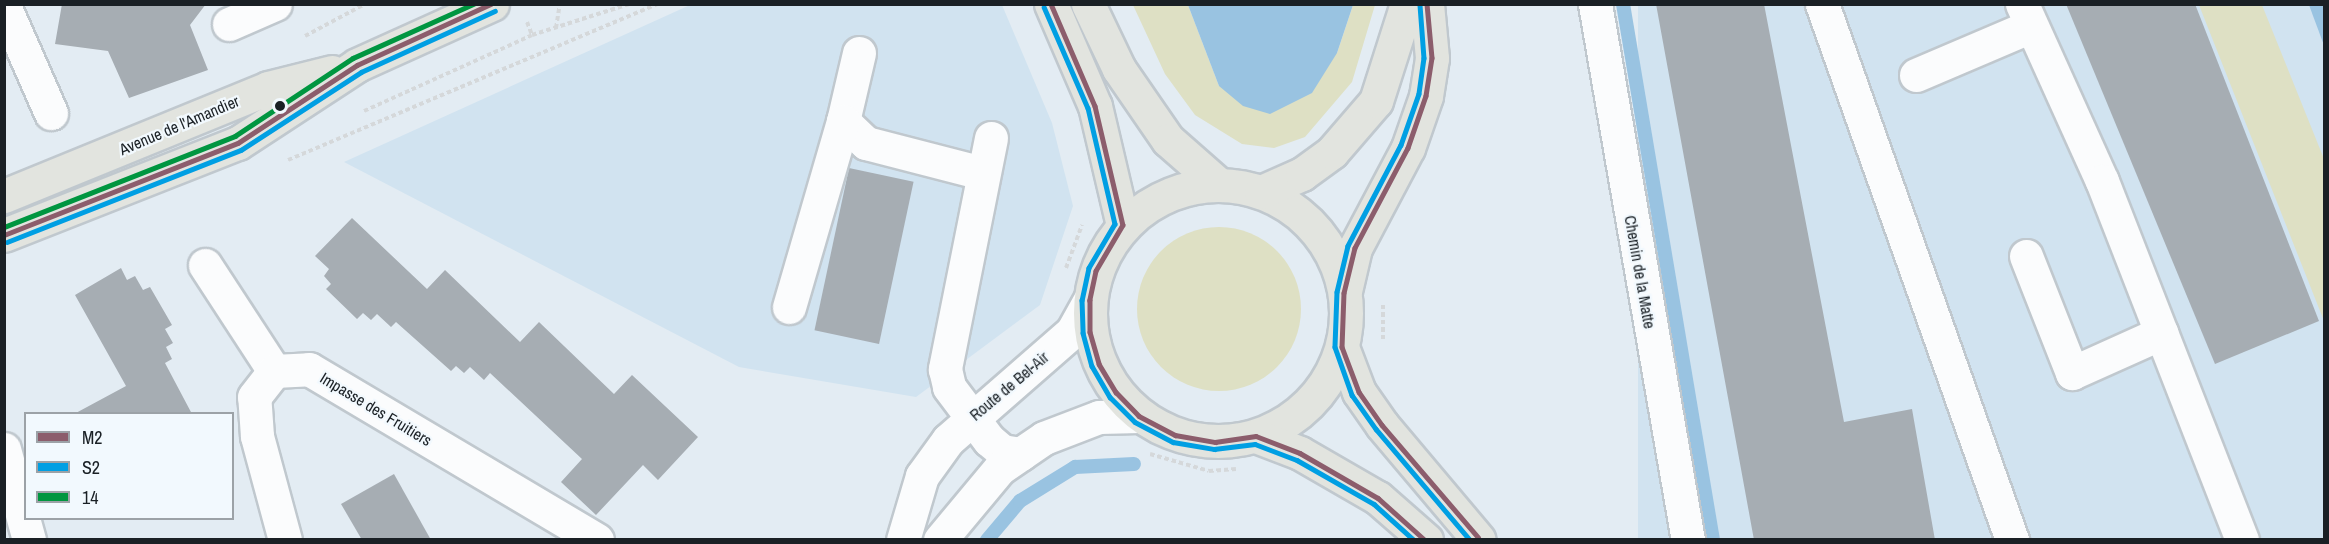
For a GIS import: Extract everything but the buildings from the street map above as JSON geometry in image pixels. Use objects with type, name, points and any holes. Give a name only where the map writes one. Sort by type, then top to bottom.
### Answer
[{"type":"main road","name":"Avenue de l'Amandier","points":[[4,235],[238,143],[357,65],[448,14],[492,4]]},
{"type":"main road","points":[[1051,4],[1095,106],[1124,225]]},
{"type":"main road","points":[[1088,4],[1119,69],[1168,140],[1218,184]]},
{"type":"main road","points":[[1262,192],[1302,174],[1332,152],[1376,101],[1407,4]]},
{"type":"main road","points":[[1426,4],[1432,58],[1426,96],[1408,148],[1355,248],[1344,293],[1342,347],[1359,392],[1382,426],[1479,540]]},
{"type":"main road","name":"Avenue de l'Amandier","points":[[4,196],[268,88],[357,65]]},
{"type":"main road","points":[[1342,347],[1310,403],[1286,423],[1256,436],[1215,442],[1175,435],[1139,416],[1099,364],[1090,332],[1090,300],[1096,271],[1124,225],[1172,194],[1218,184],[1262,192],[1317,231],[1335,260],[1344,293]]},
{"type":"main road","points":[[1256,436],[1300,453],[1378,498],[1426,540]]},
{"type":"street","points":[[229,24],[275,4]]},
{"type":"street","name":"Chemin de la Matte","points":[[1595,4],[1688,540]]},
{"type":"street","points":[[1822,4],[2012,540]]},
{"type":"street","points":[[4,6],[51,113]]},
{"type":"street","points":[[1916,75],[2026,15],[2161,333],[2242,540]]},
{"type":"street","points":[[789,307],[843,121],[859,53]]},
{"type":"street","points":[[843,121],[866,143],[982,173]]},
{"type":"street","points":[[991,138],[982,173],[945,369],[949,387],[970,418],[1002,451],[1021,454]]},
{"type":"street","points":[[2026,256],[2072,373],[2161,333]]},
{"type":"street","points":[[205,265],[273,371],[254,397],[257,436],[285,540]]},
{"type":"street","name":"Route de Bel-Air","points":[[903,540],[922,476],[970,418],[1072,332],[1090,300]]},
{"type":"street","name":"Impasse des Fruitiers","points":[[273,371],[309,369],[597,540]]},
{"type":"street","points":[[940,540],[1000,468],[1021,454],[1062,429],[1099,417],[1139,416]]},
{"type":"street","points":[[4,449],[29,540]]},
{"type":"path","points":[[556,28],[560,4]]},
{"type":"path","points":[[353,116],[532,35],[629,4]]},
{"type":"path","points":[[281,162],[658,4]]},
{"type":"path","points":[[1061,279],[1084,218]]},
{"type":"path","points":[[1383,301],[1383,347]]},
{"type":"path","points":[[1146,453],[1209,471],[1247,468]]},
{"type":"shaded area","points":[[690,5],[1002,5],[1052,123],[1073,206],[1040,305],[916,397],[739,367],[344,162]]},
{"type":"shaded area","points":[[1638,5],[2324,5],[2324,540],[1638,540]]},
{"type":"green space","points":[[1133,5],[1188,5],[1219,86],[1337,53],[1353,5],[1375,5],[1352,82],[1305,137],[1274,148],[1242,144],[1195,115],[1165,74]]},
{"type":"green space","points":[[2199,5],[2262,5],[2324,159],[2324,321]]},
{"type":"green space","points":[[1219,227],[1250,233],[1277,251],[1295,278],[1301,309],[1295,340],[1277,367],[1250,385],[1219,391],[1188,385],[1161,367],[1143,340],[1137,309],[1143,278],[1161,251],[1188,233]]},
{"type":"water","points":[[1188,5],[1353,5],[1337,53],[1312,93],[1270,114],[1243,106],[1219,86]]},
{"type":"water","points":[[2309,5],[2324,5],[2324,45],[2322,40]]},
{"type":"waterway","points":[[1623,4],[1713,540]]},
{"type":"waterway","points":[[987,540],[1020,501],[1075,467],[1134,464]]},
{"type":"transit line","name":"14","points":[[4,227],[235,136],[353,58],[473,4]]},
{"type":"transit line","name":"M2","points":[[4,235],[238,143],[357,65],[491,4]]},
{"type":"transit line","name":"M2","points":[[1051,4],[1095,106],[1123,225],[1096,271],[1090,300],[1090,332],[1099,364],[1116,392],[1139,416],[1175,435],[1215,442],[1256,436],[1300,453],[1378,498],[1425,540]]},
{"type":"transit line","name":"M2","points":[[1427,4],[1432,58],[1426,96],[1408,148],[1355,248],[1344,293],[1342,347],[1359,392],[1382,425],[1478,537]]},
{"type":"transit line","name":"S2","points":[[1420,5],[1424,58],[1419,94],[1401,145],[1348,246],[1337,292],[1335,347],[1352,395],[1376,429],[1470,540]]},
{"type":"transit line","name":"S2","points":[[1044,7],[1088,108],[1115,224],[1089,268],[1082,300],[1083,333],[1092,366],[1110,397],[1135,422],[1173,442],[1214,449],[1255,444],[1297,460],[1374,504],[1414,540]]},
{"type":"transit line","name":"S2","points":[[7,242],[241,150],[361,72],[495,11]]}]
